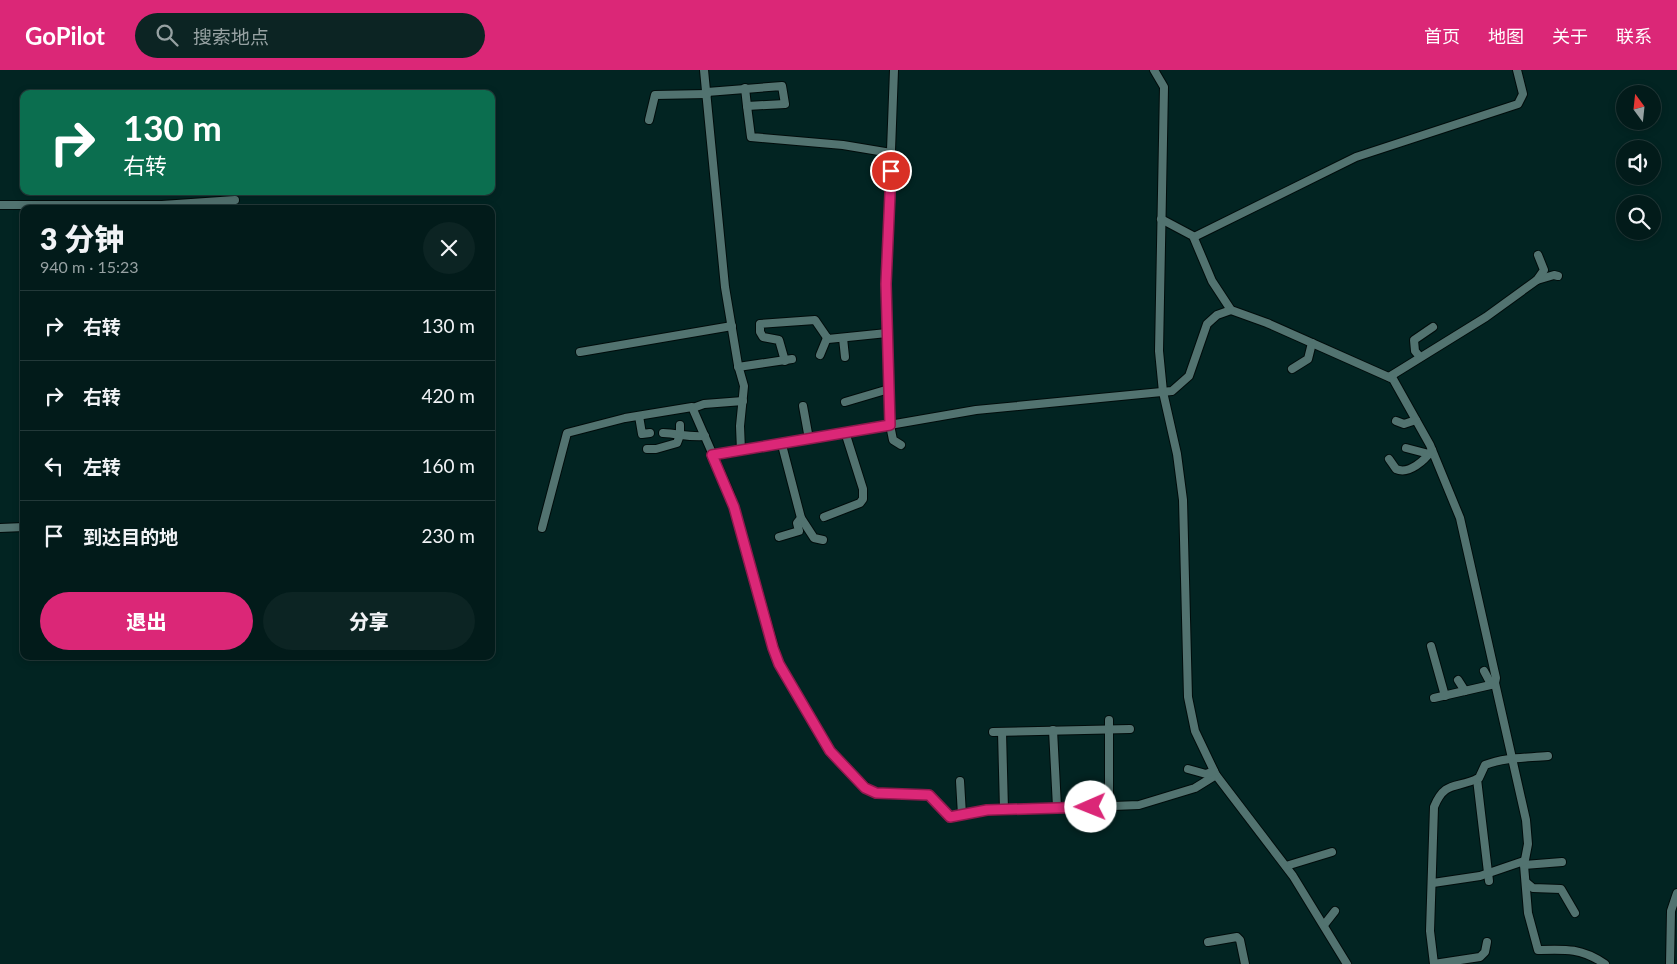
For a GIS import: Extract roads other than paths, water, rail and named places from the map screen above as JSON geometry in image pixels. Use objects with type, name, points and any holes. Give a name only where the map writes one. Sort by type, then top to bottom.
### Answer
[{"type":"street","points":[[704,70],[725,287],[738,367],[744,381],[744,402],[740,426],[741,451]]},
{"type":"street","points":[[894,70],[886,284],[890,425],[893,440],[901,445]]},
{"type":"street","points":[[1154,70],[1164,87],[1159,325],[1162,392],[1177,454],[1183,500],[1190,715],[1203,752],[1215,773],[1286,866],[1347,964]]},
{"type":"street","points":[[1194,237],[1356,157],[1518,104],[1523,94],[1517,70]]},
{"type":"street","points":[[649,120],[655,95],[707,93],[778,85],[784,89],[785,104],[747,106]]},
{"type":"street","points":[[745,88],[751,137],[843,145],[891,153]]},
{"type":"street","points":[[0,205],[162,205],[235,200]]},
{"type":"street","points":[[1162,219],[1194,237],[1212,281],[1231,310],[1312,342],[1393,379],[1416,420],[1460,518],[1496,678],[1493,684],[1434,698]]},
{"type":"street","points":[[1389,377],[1486,317],[1537,280],[1544,270],[1538,255]]},
{"type":"street","points":[[1537,280],[1554,275],[1558,276]]},
{"type":"street","points":[[712,455],[976,410],[1172,391],[1189,376],[1207,324],[1217,315],[1231,310]]},
{"type":"street","points":[[738,367],[789,360],[779,340],[763,337],[760,324],[815,320],[827,338]]},
{"type":"street","points":[[580,352],[732,326]]},
{"type":"street","points":[[1420,357],[1415,351],[1414,340],[1433,327]]},
{"type":"street","points":[[827,338],[887,333]]},
{"type":"street","points":[[820,355],[827,338]]},
{"type":"street","points":[[843,338],[845,356]]},
{"type":"street","points":[[1292,369],[1308,359],[1312,342]]},
{"type":"street","points":[[845,402],[889,389]]},
{"type":"street","points":[[704,394],[705,404]]},
{"type":"street","points":[[542,528],[567,433],[687,407],[693,408],[705,404],[744,402]]},
{"type":"street","points":[[803,406],[810,439]]},
{"type":"street","points":[[693,408],[732,500],[779,664],[830,751],[852,775],[872,792],[926,794],[950,817],[1004,810],[1139,805],[1195,788],[1215,773]]},
{"type":"street","points":[[639,416],[642,434],[650,433]]},
{"type":"street","points":[[1396,421],[1404,424],[1416,420]]},
{"type":"street","points":[[647,449],[675,445],[680,435],[680,424]]},
{"type":"street","points":[[663,433],[672,432],[684,437],[705,436]]},
{"type":"street","points":[[824,517],[860,503],[863,499],[863,489],[845,432]]},
{"type":"street","points":[[782,444],[801,518],[814,538],[823,540]]},
{"type":"street","points":[[1406,448],[1431,452]]},
{"type":"street","points":[[1389,460],[1396,469],[1406,470],[1420,462],[1431,452]]},
{"type":"street","points":[[779,537],[799,531],[797,524],[801,518]]},
{"type":"street","points":[[0,528],[20,528]]},
{"type":"street","points":[[1431,646],[1445,696]]},
{"type":"street","points":[[1484,671],[1493,684],[1526,820],[1528,844],[1524,863],[1528,913],[1538,950],[1570,948],[1592,955],[1605,964]]},
{"type":"street","points":[[1458,680],[1465,691]]},
{"type":"street","points":[[1108,725],[1109,806]]},
{"type":"street","points":[[1004,810],[998,732],[1108,725],[1130,729]]},
{"type":"street","points":[[1053,730],[1057,807]]},
{"type":"street","points":[[1488,877],[1477,779],[1485,765],[1512,758],[1548,756]]},
{"type":"street","points":[[1188,769],[1206,774],[1215,773]]},
{"type":"street","points":[[1477,779],[1452,787],[1440,794],[1434,807],[1430,931],[1434,964],[1480,957],[1485,952],[1487,942]]},
{"type":"street","points":[[960,781],[962,815]]},
{"type":"street","points":[[1286,866],[1332,852]]},
{"type":"street","points":[[1433,883],[1488,877],[1524,863],[1562,862]]},
{"type":"street","points":[[1526,881],[1530,888],[1561,889],[1575,913]]},
{"type":"street","points":[[1670,964],[1671,911],[1677,893]]},
{"type":"street","points":[[1324,925],[1335,911]]},
{"type":"street","points":[[1208,942],[1236,937],[1240,940],[1245,964]]}]
